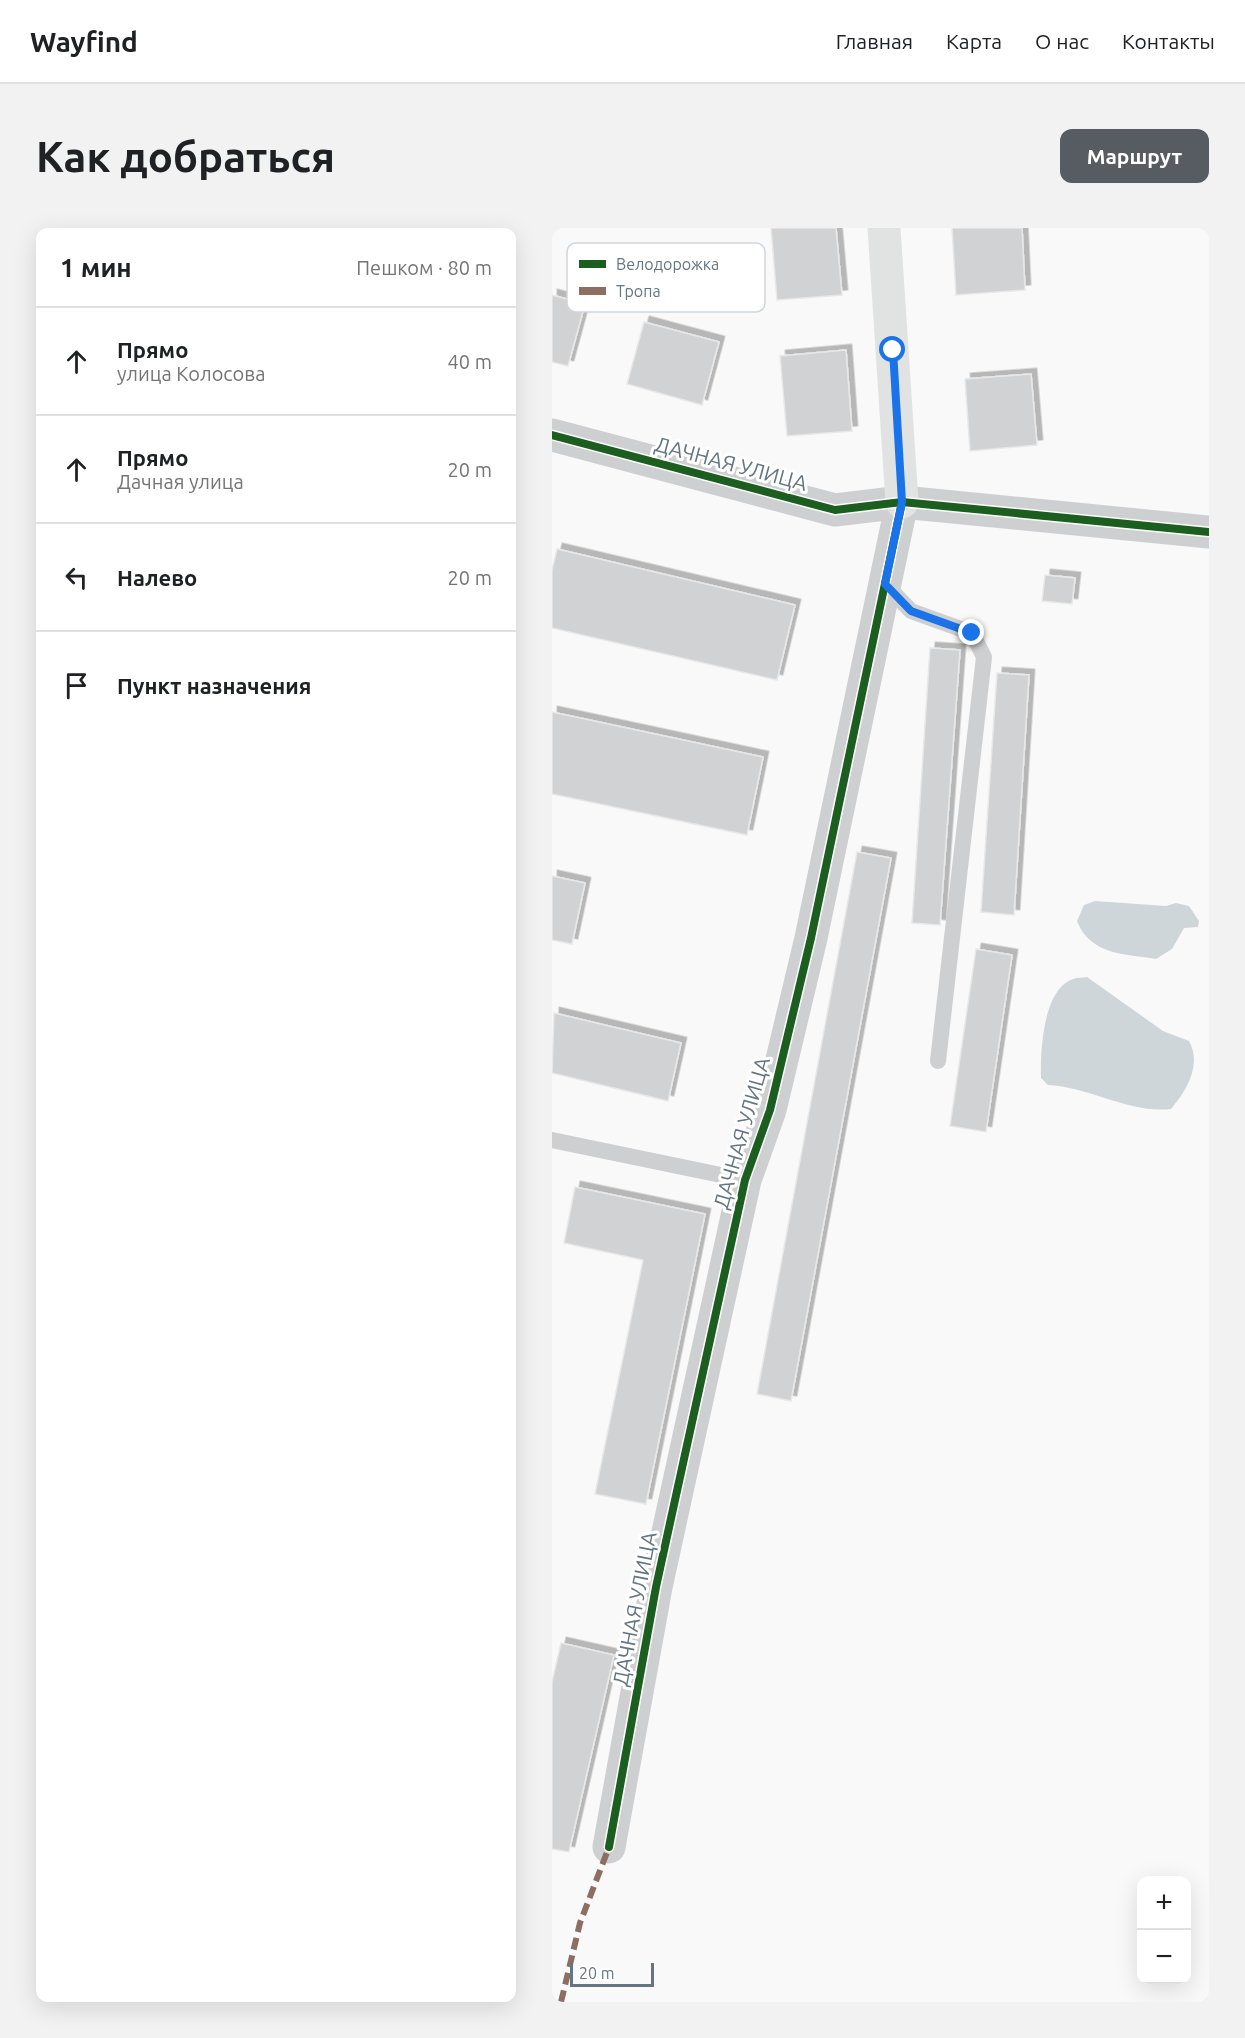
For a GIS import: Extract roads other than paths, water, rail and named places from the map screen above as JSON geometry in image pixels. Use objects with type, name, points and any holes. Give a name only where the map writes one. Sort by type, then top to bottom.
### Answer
[{"type":"main road","points":[[884,228],[902,502]]},
{"type":"street","name":"ДАЧНАЯ УЛИЦА","points":[[552,435],[835,510],[902,502],[1209,532]]},
{"type":"street","name":"ДАЧНАЯ УЛИЦА","points":[[609,1847],[656,1587],[745,1180],[770,1110],[811,938],[902,502]]},
{"type":"lane","points":[[885,584],[911,611],[972,633],[984,657],[938,1060]]},
{"type":"lane","points":[[552,1140],[745,1180]]}]
